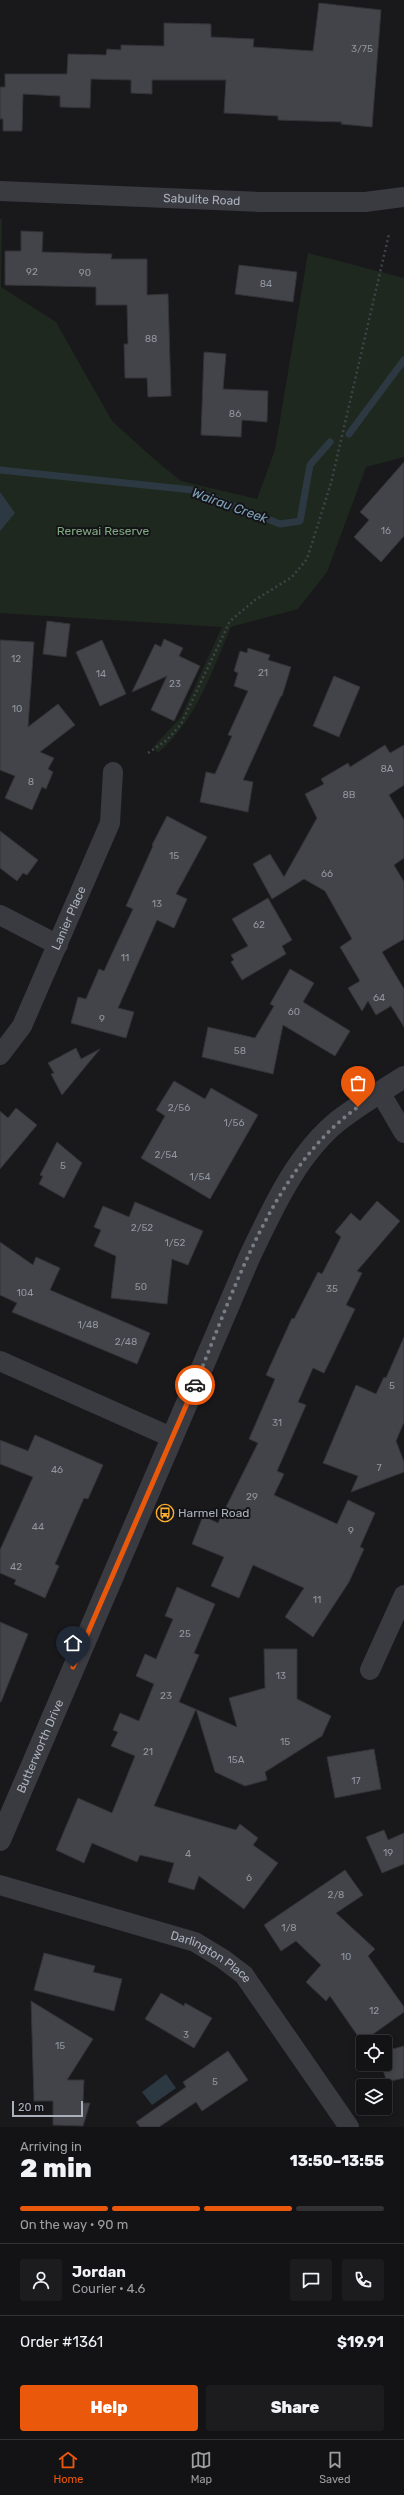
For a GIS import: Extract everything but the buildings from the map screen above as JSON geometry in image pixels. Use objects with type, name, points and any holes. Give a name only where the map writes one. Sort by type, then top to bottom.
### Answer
[{"type":"street","name":"Sabulite Road","points":[[0,191],[260,202],[365,202],[404,197]]},
{"type":"street","name":"Lanier Place","points":[[0,1055],[22,1026],[110,823],[113,772]]},
{"type":"street","points":[[0,915],[58,945]]},
{"type":"street","name":"Butterworth Drive","points":[[0,1840],[249,1258],[280,1194],[304,1158],[337,1122],[404,1077]]},
{"type":"street","points":[[380,1092],[404,1133]]},
{"type":"street","points":[[0,1361],[173,1438]]},
{"type":"street","points":[[370,1670],[404,1595]]},
{"type":"street","name":"Darlington Place","points":[[0,1885],[195,1942],[223,1959],[244,1975],[349,2127]]},
{"type":"path","points":[[148,753],[167,740],[181,724],[230,621],[255,600],[292,577],[307,559],[330,483],[389,234]]},
{"type":"green space","name":"Rerewai Reserve","points":[[0,219],[2,219],[1,287],[56,322],[112,421],[181,481],[257,499],[275,450],[308,253],[404,278],[404,457],[366,467],[327,572],[298,609],[231,627],[210,678],[193,711],[183,726],[158,753],[153,747],[181,717],[222,627],[0,613]]},
{"type":"shaded area","points":[[0,492],[15,513],[0,531]]},
{"type":"shaded area","points":[[166,2074],[176,2088],[152,2105],[142,2092]]},
{"type":"waterway","name":"Wairau Creek","points":[[349,434],[404,360]]},
{"type":"waterway","name":"Wairau Creek","points":[[0,470],[193,490],[280,524],[300,521],[310,465],[330,442]]},
{"type":"way so far","points":[[195,1385],[249,1258],[280,1194],[304,1158],[337,1122],[358,1107]]},
{"type":"place","name":"Harmel Road","points":[[165,1513]]},
{"type":"route","points":[[73,1667],[195,1385]]}]
